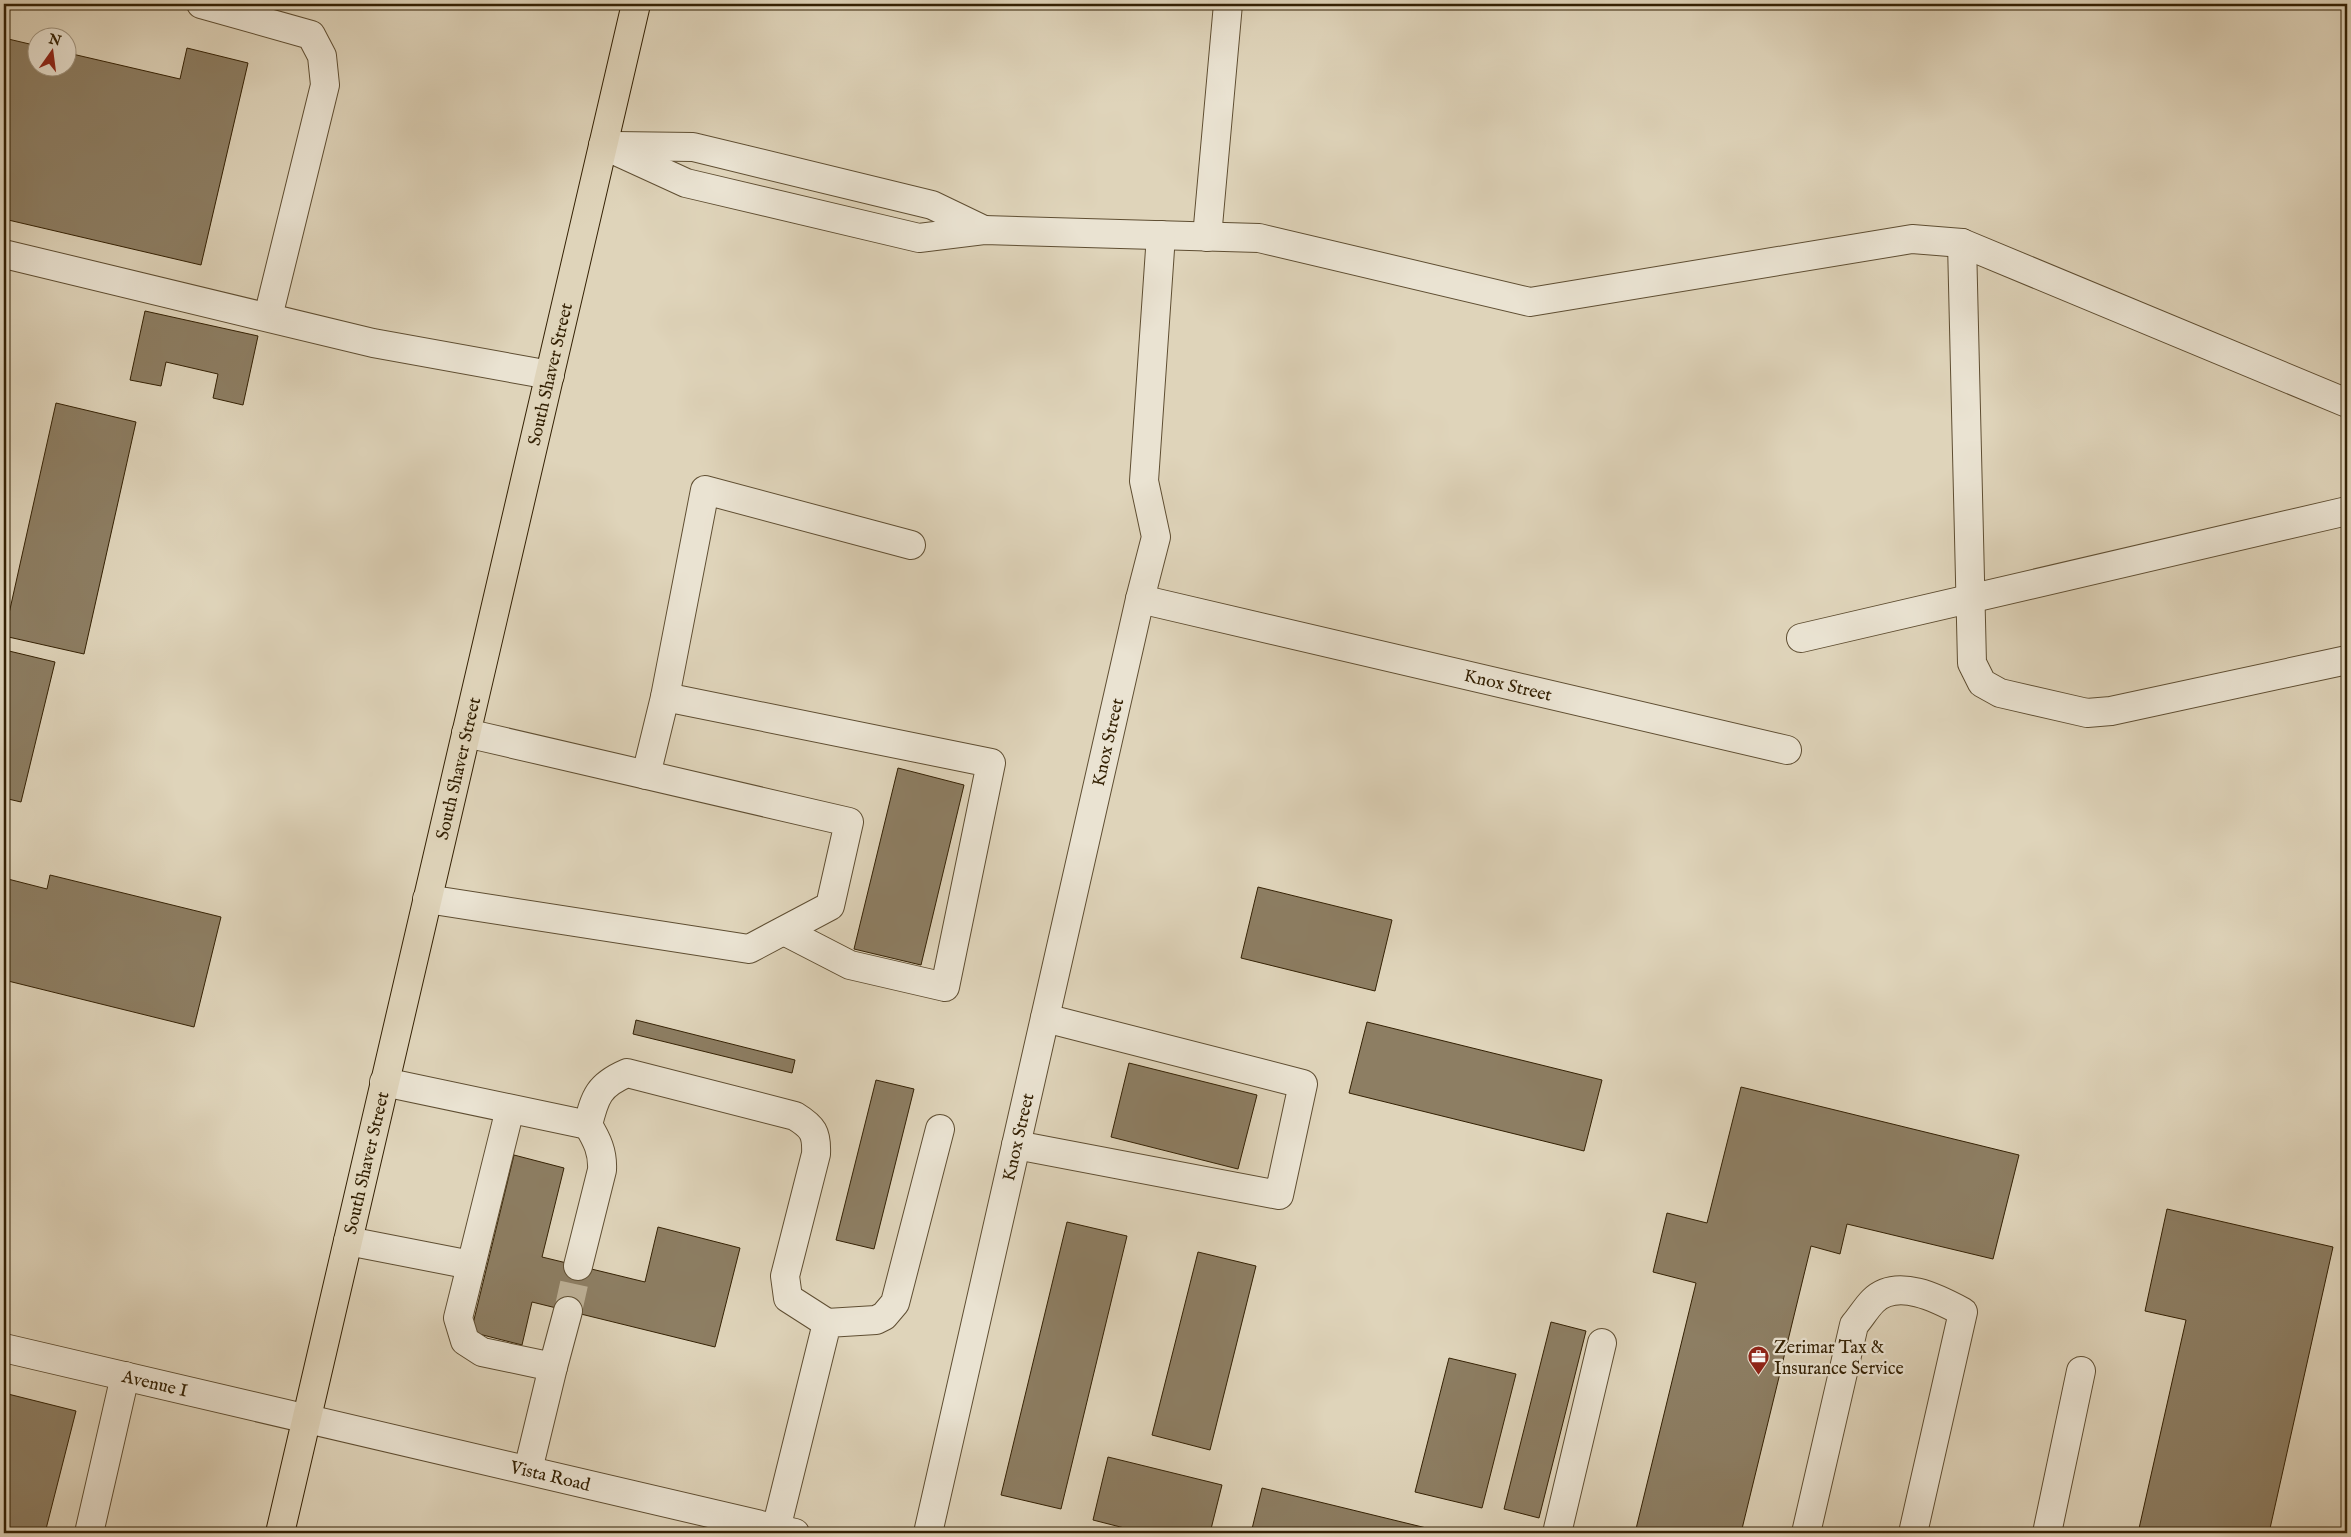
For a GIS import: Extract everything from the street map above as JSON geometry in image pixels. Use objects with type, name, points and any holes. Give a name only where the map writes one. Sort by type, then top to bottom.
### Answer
[{"type":"main road","name":"South Shaver Street","points":[[280,1533],[636,4]]},
{"type":"street","points":[[201,4],[311,35],[322,56],[325,85],[268,317]]},
{"type":"street","points":[[1207,237],[1228,4]]},
{"type":"street","points":[[603,145],[686,183],[919,238],[984,230],[1259,238],[1530,302],[1912,239],[1962,243],[2347,403]]},
{"type":"street","points":[[603,145],[694,147],[932,204],[984,230]]},
{"type":"street","points":[[1140,599],[1156,537],[1144,481],[1162,235]]},
{"type":"street","points":[[1962,243],[1972,662],[1982,683],[2000,693],[2087,713],[2111,711],[2347,660]]},
{"type":"street","points":[[4,254],[373,343],[550,375]]},
{"type":"street","points":[[646,775],[664,697],[705,490],[911,545]]},
{"type":"street","points":[[1801,638],[2347,511]]},
{"type":"street","name":"Knox Street","points":[[928,1533],[1140,599],[1787,750]]},
{"type":"street","points":[[664,697],[991,763],[945,987],[850,965],[784,931]]},
{"type":"street","points":[[427,899],[749,949],[830,906],[849,822],[466,733]]},
{"type":"street","points":[[1016,1145],[1279,1195],[1303,1084],[1045,1018]]},
{"type":"street","points":[[578,1266],[602,1170],[603,1159],[598,1143],[588,1125],[594,1102],[609,1081],[627,1073],[795,1116],[810,1125],[816,1143],[816,1154],[785,1276],[788,1298],[827,1323],[876,1320],[884,1316],[895,1303],[940,1129]]},
{"type":"street","points":[[384,1082],[588,1125]]},
{"type":"street","points":[[510,1109],[458,1318],[465,1341],[482,1352],[553,1367]]},
{"type":"street","points":[[348,1241],[471,1265]]},
{"type":"street","points":[[1806,1533],[1854,1325],[1875,1300],[1900,1289],[1936,1298],[1963,1312],[1913,1533]]},
{"type":"street","points":[[528,1470],[568,1311]]},
{"type":"street","points":[[786,1531],[827,1323]]},
{"type":"street","points":[[1557,1533],[1602,1344]]},
{"type":"street","name":"Avenue I","points":[[4,1348],[306,1418]]},
{"type":"street","points":[[2047,1533],[2081,1371]]},
{"type":"street","points":[[93,1532],[125,1376]]},
{"type":"street","name":"Vista Road","points":[[306,1418],[786,1531]]},
{"type":"building","points":[[4,38],[28,44],[28,78],[78,78],[78,55],[180,79],[187,48],[248,63],[201,265],[4,219]]},
{"type":"building","points":[[145,311],[258,336],[243,405],[213,398],[218,374],[166,362],[161,386],[130,380]]},
{"type":"building","points":[[56,403],[136,422],[84,654],[4,636]]},
{"type":"building","points":[[9,651],[55,662],[21,802],[4,798],[4,673]]},
{"type":"building","points":[[898,768],[964,785],[921,965],[854,949]]},
{"type":"building","points":[[50,875],[221,917],[194,1027],[4,980],[4,878],[47,889]]},
{"type":"building","points":[[1258,887],[1392,920],[1375,991],[1241,958]]},
{"type":"building","points":[[636,1020],[795,1060],[792,1073],[633,1034]]},
{"type":"building","points":[[1367,1022],[1602,1080],[1584,1151],[1349,1093]]},
{"type":"building","points":[[1129,1063],[1257,1095],[1238,1169],[1111,1137]]},
{"type":"building","points":[[876,1080],[914,1089],[874,1249],[836,1240]]},
{"type":"building","points":[[1741,1087],[2019,1155],[1993,1259],[1847,1224],[1840,1254],[1811,1246],[1741,1533],[1635,1533],[1696,1283],[1653,1272],[1667,1213],[1707,1223]]},
{"type":"building","points":[[514,1155],[564,1168],[542,1257],[645,1282],[658,1227],[740,1248],[715,1347],[532,1302],[522,1345],[471,1332]]},
{"type":"building","points":[[2167,1209],[2333,1247],[2269,1533],[2138,1533],[2186,1320],[2145,1311]]},
{"type":"building","points":[[1067,1222],[1127,1236],[1061,1509],[1001,1495]]},
{"type":"building","points":[[1198,1252],[1256,1266],[1210,1450],[1152,1435]]},
{"type":"building","points":[[1551,1322],[1586,1331],[1539,1518],[1504,1509]]},
{"type":"building","points":[[1449,1358],[1516,1374],[1482,1508],[1415,1492]]},
{"type":"building","points":[[4,1393],[76,1411],[45,1533],[4,1533]]},
{"type":"building","points":[[1108,1457],[1222,1485],[1210,1533],[1144,1533],[1093,1520]]},
{"type":"building","points":[[1262,1488],[1447,1533],[1251,1533]]},
{"type":"tunnel","points":[[568,1311],[578,1266]]},
{"type":"place","name":"Zerimar Tax & Insurance Service","points":[[1758,1376]]}]
